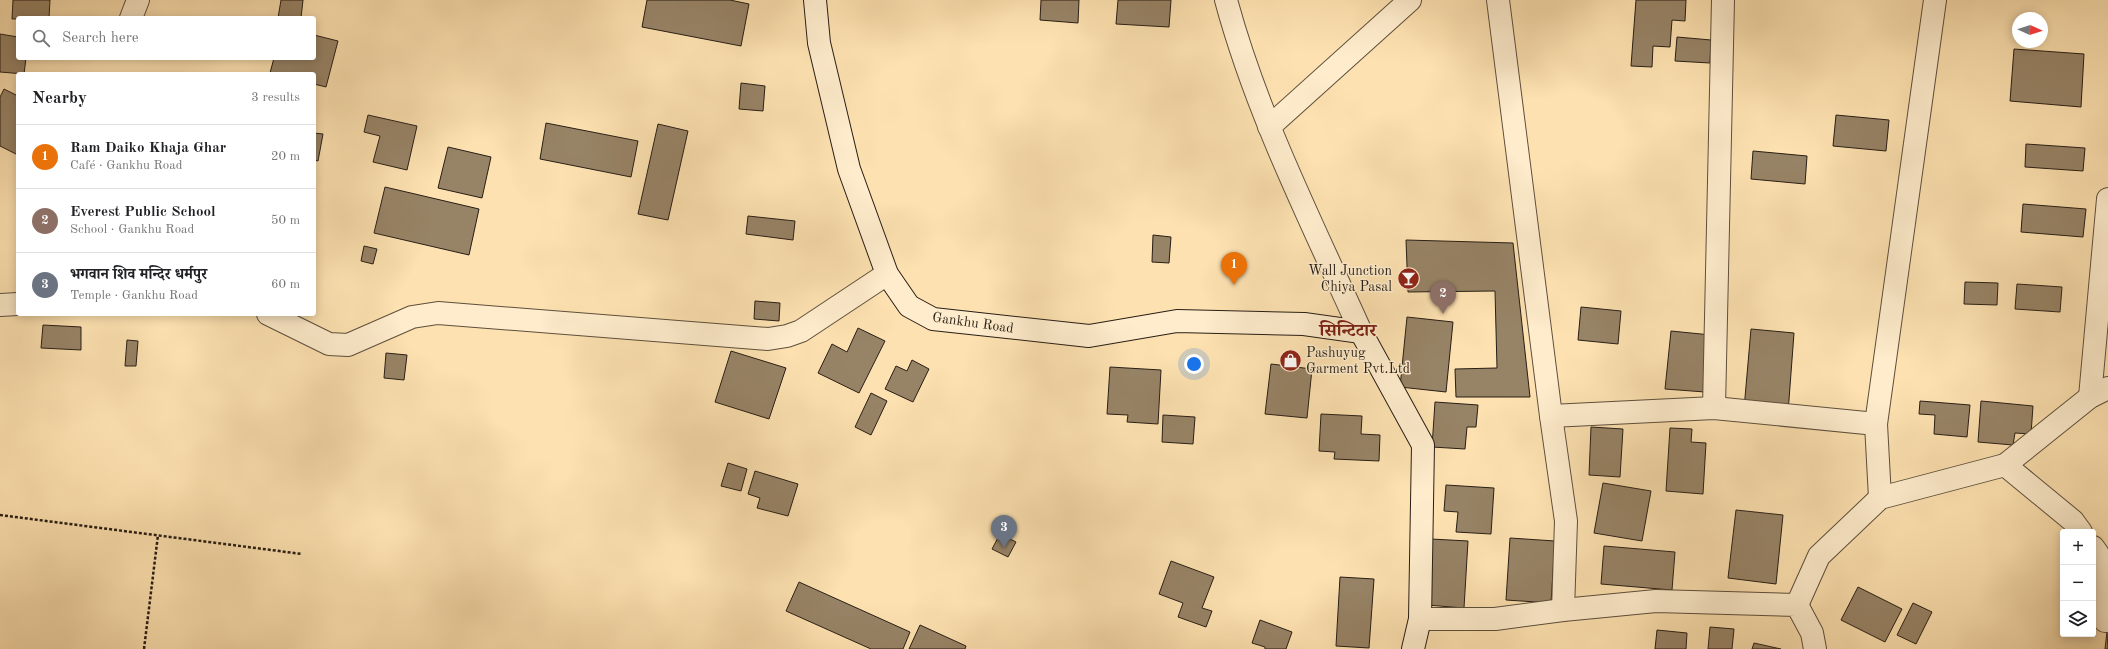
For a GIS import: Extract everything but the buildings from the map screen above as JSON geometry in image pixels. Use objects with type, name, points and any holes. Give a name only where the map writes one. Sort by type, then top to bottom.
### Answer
[{"type":"street","points":[[132,16],[138,0]]},
{"type":"street","name":"Gankhu Road","points":[[815,0],[819,43],[849,169],[887,274],[909,306],[933,319],[1088,336],[1177,321],[1304,324],[1361,332]]},
{"type":"street","points":[[1226,0],[1234,31],[1269,127],[1361,332],[1422,445],[1420,619],[1413,649]]},
{"type":"street","points":[[1269,127],[1410,0]]},
{"type":"street","points":[[1498,0],[1551,416],[1566,520],[1563,610]]},
{"type":"street","points":[[1714,408],[1723,0]]},
{"type":"street","points":[[1880,498],[1876,424],[1935,0]]},
{"type":"street","points":[[1797,605],[1819,556],[1880,498],[2005,465],[2099,393],[2108,199]]},
{"type":"street","points":[[272,316],[329,344],[348,345],[412,317],[438,313],[768,339],[787,336],[801,331],[887,274]]},
{"type":"street","points":[[0,305],[16,304]]},
{"type":"street","points":[[1551,416],[1714,408],[1876,424]]},
{"type":"street","points":[[2005,465],[2073,521],[2079,529]]},
{"type":"street","points":[[2096,551],[2098,554],[2102,604],[2105,621],[2108,621]]},
{"type":"street","points":[[1420,619],[1495,619],[1563,610],[1656,601],[1797,605]]},
{"type":"street","points":[[1797,605],[1812,633],[1815,649]]},
{"type":"path","points":[[0,515],[302,554]]},
{"type":"path","points":[[144,649],[158,536]]},
{"type":"place","name":"Wall Junction Chiya Pasal","points":[[1408,278]]},
{"type":"place","name":"Ram Daiko Khaja Ghar","points":[[1234,285]]},
{"type":"place","name":"Everest Public School","points":[[1443,314]]},
{"type":"place","name":"Pashuyug Garment Pvt.Ltd","points":[[1290,360]]},
{"type":"place","name":"भगवान शिव मन्दिर धर्मपुर","points":[[1004,548]]},
{"type":"district","name":"सिन्टिटार","points":[[1348,330]]}]
